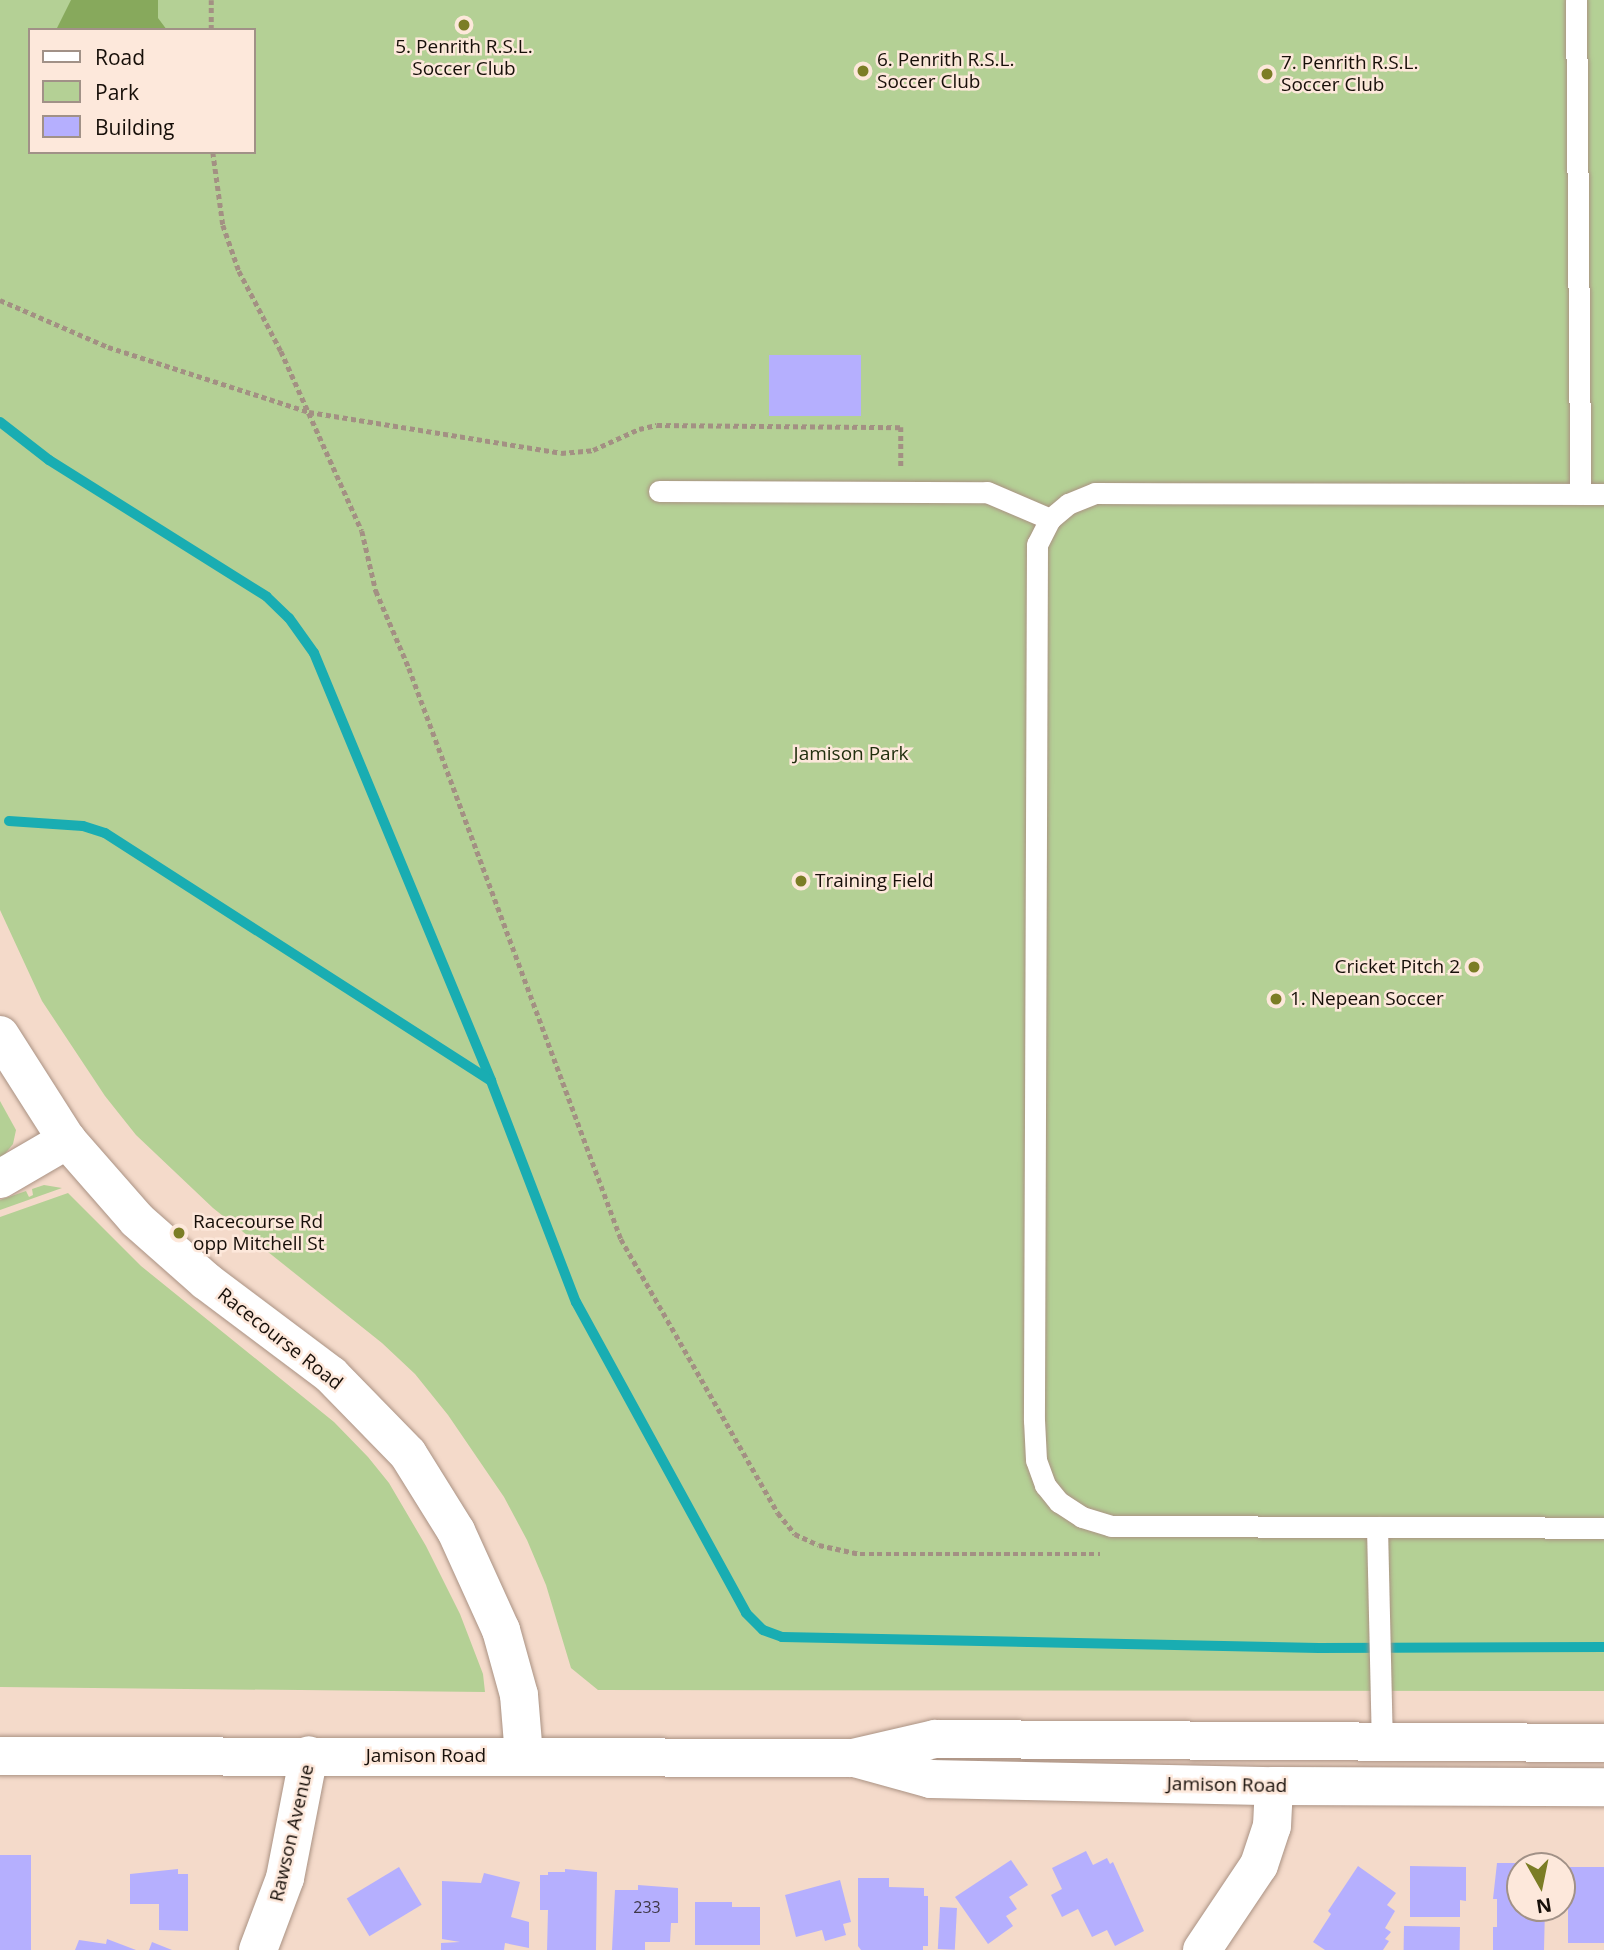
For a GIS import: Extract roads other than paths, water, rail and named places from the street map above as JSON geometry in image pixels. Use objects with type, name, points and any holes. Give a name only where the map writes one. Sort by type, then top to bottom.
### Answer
[{"type":"main road","name":"Racecourse Road","points":[[0,1035],[66,1140],[97,1178],[172,1253],[331,1375],[408,1454],[456,1531],[501,1630],[519,1695],[524,1756]]},
{"type":"main road","points":[[0,1179],[66,1140]]},
{"type":"main road","name":"Jamison Road","points":[[0,1756],[853,1758],[935,1739],[1604,1742]]},
{"type":"main road","name":"Rawson Avenue","points":[[258,1950],[285,1878],[309,1755]]},
{"type":"main road","name":"Jamison Road","points":[[853,1758],[931,1779],[1274,1786],[1604,1787]]},
{"type":"main road","points":[[1202,1950],[1259,1865],[1272,1826],[1274,1786]]},
{"type":"lane","points":[[1576,0],[1580,494]]},
{"type":"lane","points":[[659,491],[987,492],[1049,519]]},
{"type":"lane","points":[[1604,494],[1095,493],[1068,503],[1049,519],[1037,544],[1034,1420],[1036,1460],[1045,1485],[1059,1502],[1082,1517],[1111,1526],[1604,1528]]},
{"type":"lane","points":[[1377,1527],[1382,1741]]},
{"type":"waterway","points":[[0,422],[49,460],[267,597],[289,618],[314,653],[491,1081],[576,1302],[746,1613],[763,1630],[782,1637],[1319,1648],[1604,1647]]},
{"type":"waterway","points":[[9,821],[83,826],[105,833],[491,1081]]},
{"type":"place","name":"5. Penrith R.S.L. Soccer Club","points":[[464,25]]},
{"type":"place","name":"6. Penrith R.S.L. Soccer Club","points":[[863,71]]},
{"type":"place","name":"7. Penrith R.S.L. Soccer Club","points":[[1267,74]]},
{"type":"place","name":"Training Field","points":[[801,881]]},
{"type":"place","name":"Cricket Pitch 2","points":[[1474,967]]},
{"type":"place","name":"1. Nepean Soccer","points":[[1276,999]]},
{"type":"place","name":"Racecourse Rd opp Mitchell St","points":[[179,1233]]},
{"type":"park label","name":"Jamison Park","points":[[851,754]]}]
